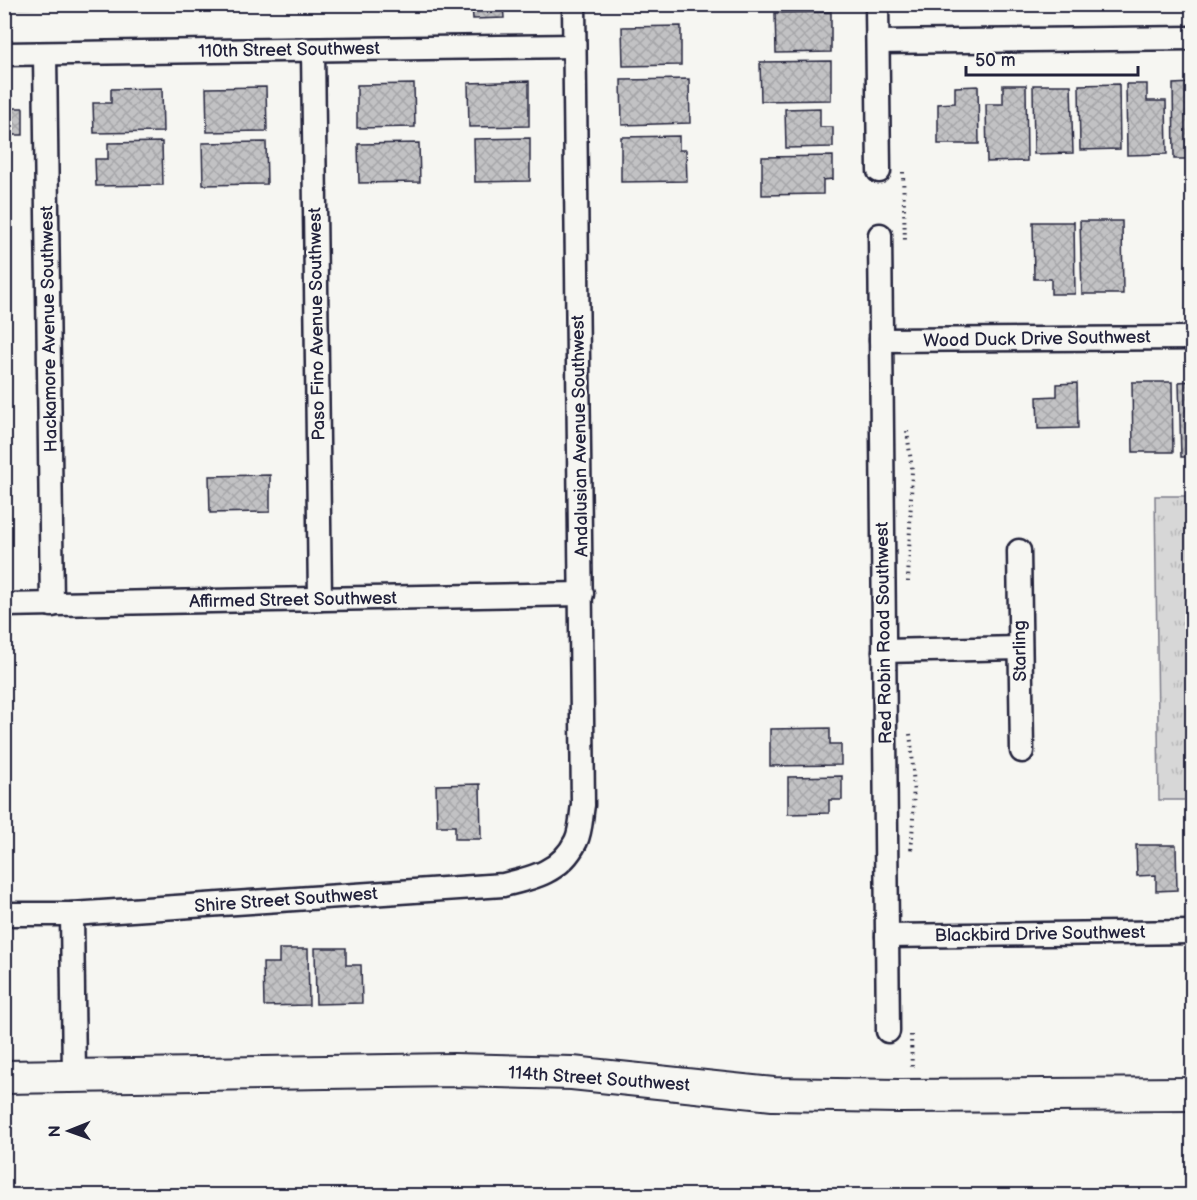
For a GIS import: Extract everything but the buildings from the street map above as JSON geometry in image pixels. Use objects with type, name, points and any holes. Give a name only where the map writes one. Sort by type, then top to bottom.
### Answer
[{"type":"street","name":"Andalusian Avenue Southwest","points":[[561,861],[577,840],[583,804],[574,4]]},
{"type":"street","points":[[877,4],[879,171]]},
{"type":"street","points":[[878,42],[1192,38]]},
{"type":"street","name":"110th Street Southwest","points":[[4,54],[574,46]]},
{"type":"street","name":"Paso Fino Avenue Southwest","points":[[314,50],[320,599]]},
{"type":"street","name":"Hackamore Avenue Southwest","points":[[45,54],[52,604]]},
{"type":"street","name":"Red Robin Road Southwest","points":[[880,235],[888,1030]]},
{"type":"street","name":"Wood Duck Drive Southwest","points":[[881,340],[1192,338]]},
{"type":"street","name":"Starling","points":[[1019,551],[1022,751]]},
{"type":"street","name":"Affirmed Street Southwest","points":[[4,605],[582,594]]},
{"type":"street","points":[[884,651],[1020,648]]},
{"type":"street","name":"Shire Street Southwest","points":[[4,914],[72,914],[503,885],[539,877],[561,861]]},
{"type":"street","points":[[72,914],[74,1075]]},
{"type":"street","name":"Blackbird Drive Southwest","points":[[887,936],[1192,932]]},
{"type":"street","name":"114th Street Southwest","points":[[4,1077],[453,1070],[572,1073],[773,1094],[899,1096],[1192,1094]]},
{"type":"path","points":[[903,163],[905,245]]},
{"type":"path","points":[[906,428],[912,482],[908,592]]},
{"type":"path","points":[[909,729],[915,805],[910,863]]},
{"type":"green space","points":[[1155,496],[1192,496],[1192,800],[1159,800]]}]
